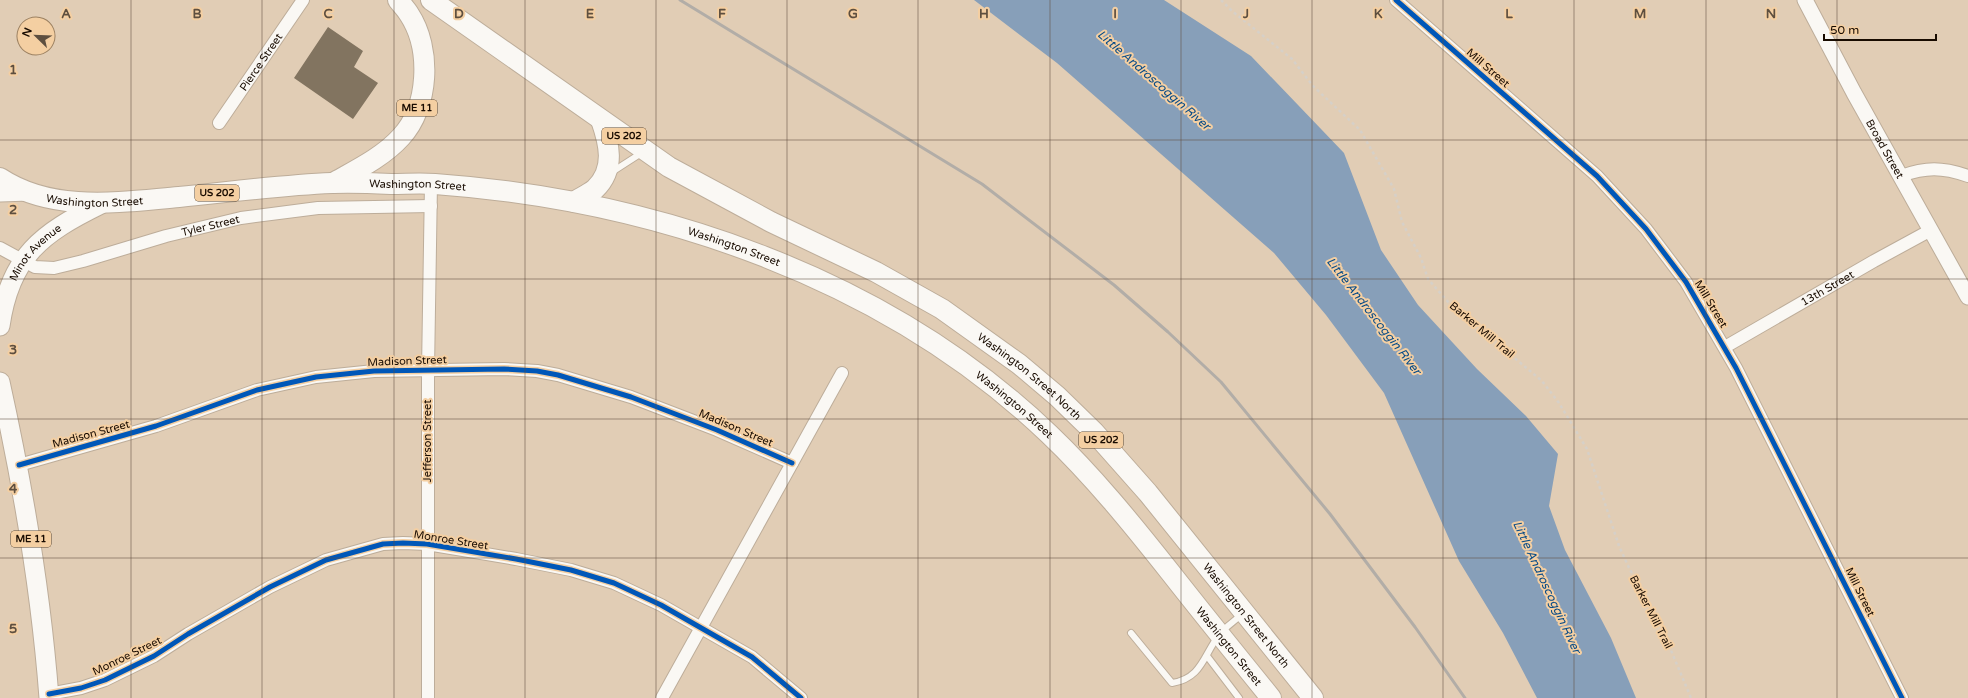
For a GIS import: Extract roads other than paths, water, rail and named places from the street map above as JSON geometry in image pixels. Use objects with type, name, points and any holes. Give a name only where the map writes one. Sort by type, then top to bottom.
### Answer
[{"type":"highway","name":"ME 11","points":[[333,183],[372,161],[396,142],[410,124],[418,107],[423,80],[422,49],[418,34],[410,15],[398,0]]},
{"type":"highway","name":"US 202","points":[[431,0],[645,150]]},
{"type":"highway","points":[[574,202],[594,189],[604,177],[609,163],[610,151],[601,120]]},
{"type":"highway","name":"Washington Street North","points":[[645,150],[669,167],[719,195],[876,272],[942,309],[997,347],[1057,396],[1094,432],[1148,493],[1313,698]]},
{"type":"highway","name":"Washington Street","points":[[0,178],[29,193],[66,201],[101,204],[333,183],[431,184],[494,189],[574,202],[657,221],[738,247],[817,280],[855,298],[920,335],[990,384],[1049,434],[1083,469],[1135,529],[1270,698]]},
{"type":"main road","name":"Minot Avenue","points":[[0,326],[3,302],[15,272],[22,261],[46,236],[68,220],[101,204]]},
{"type":"main road","name":"ME 11","points":[[0,382],[18,465],[38,591],[49,696]]},
{"type":"street","name":"Pierce Street","points":[[219,123],[303,0]]},
{"type":"street","name":"Mill Street","points":[[1396,0],[1597,176],[1658,244],[1686,282],[1725,347],[1902,698]]},
{"type":"street","name":"Broad Street","points":[[1805,0],[1968,297]]},
{"type":"street","points":[[1901,176],[1918,170],[1937,168],[1968,176]]},
{"type":"street","name":"Jefferson Street","points":[[428,698],[428,370],[431,184]]},
{"type":"street","name":"Washington Street","points":[[0,194],[29,193]]},
{"type":"street","name":"Tyler Street","points":[[0,248],[34,267],[54,268],[66,266],[166,236],[241,218],[318,208],[430,206]]},
{"type":"street","name":"13th Street","points":[[1725,347],[1874,261],[1932,230]]},
{"type":"street","name":"Madison Street","points":[[18,465],[156,426],[276,385],[316,377],[360,373],[428,370],[530,371],[581,381],[658,406],[717,430],[792,464]]},
{"type":"street","points":[[662,698],[842,373]]},
{"type":"street","name":"Monroe Street","points":[[49,696],[105,680],[147,660],[188,634],[270,587],[326,560],[383,544],[427,544],[516,559],[592,576],[637,593],[702,627],[752,657],[801,698]]},
{"type":"lane","points":[[604,177],[645,150]]},
{"type":"lane","points":[[1131,633],[1172,683],[1185,681],[1200,668],[1220,634],[1244,612]]},
{"type":"lane","points":[[1207,656],[1239,698]]},
{"type":"water","name":"Little Androscoggin River","points":[[974,0],[1164,0],[1251,56],[1344,153],[1381,250],[1418,305],[1477,369],[1526,416],[1558,454],[1549,506],[1565,550],[1611,638],[1636,698],[1537,698],[1503,633],[1459,561],[1384,393],[1326,315],[1274,253],[1057,63]]},
{"type":"railway","points":[[680,0],[982,184],[1114,285],[1168,332],[1221,382],[1330,514],[1415,627],[1465,698]]}]
